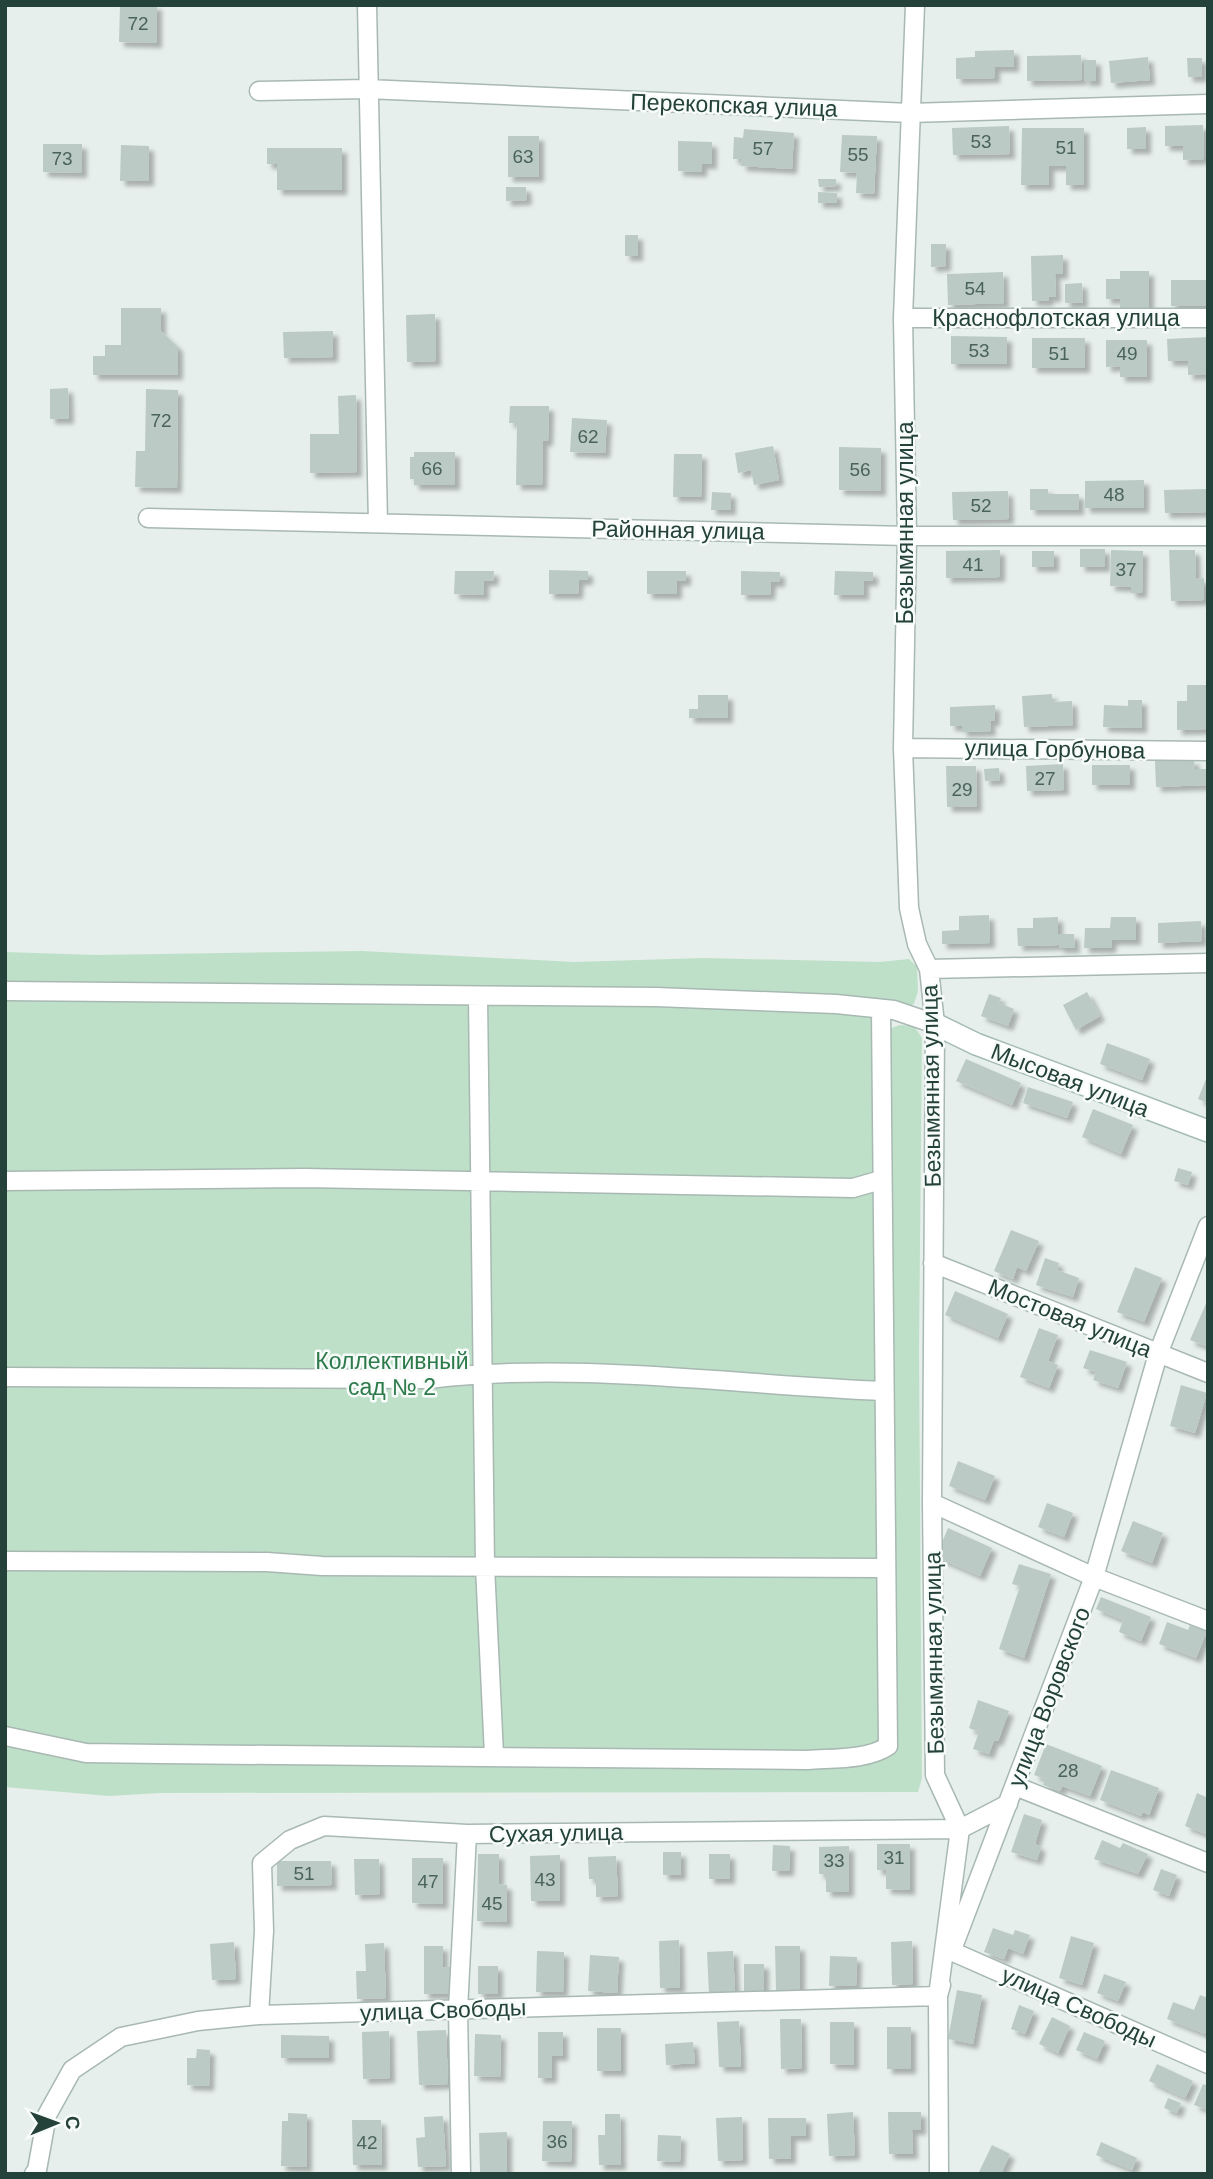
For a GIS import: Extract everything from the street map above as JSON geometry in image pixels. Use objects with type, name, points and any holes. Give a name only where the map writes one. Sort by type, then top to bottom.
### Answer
[{"type":"street","points":[[367,5],[378,523]]},
{"type":"street","name":"Безымянная улица","points":[[915,5],[903,318],[907,536],[903,748],[909,908],[918,944],[929,969],[935,1024],[932,1503],[935,1775],[960,1829]]},
{"type":"street","name":"Перекопская улица","points":[[259,91],[367,89],[910,113],[1208,104]]},
{"type":"street","name":"Краснофлотская улица","points":[[903,318],[1208,318]]},
{"type":"street","name":"Районная улица","points":[[148,518],[907,536],[1208,536]]},
{"type":"street","name":"улица Горбунова","points":[[903,748],[1208,751]]},
{"type":"street","points":[[929,969],[1208,962]]},
{"type":"street","points":[[5,992],[656,997],[881,1009],[935,1024]]},
{"type":"street","points":[[478,996],[485,1566],[494,1755]]},
{"type":"street","points":[[5,1736],[86,1753],[808,1760],[861,1755],[885,1749],[888,1746],[884,1568],[881,1009]]},
{"type":"street","name":"Мысовая улица","points":[[935,1024],[976,1044],[1208,1131]]},
{"type":"street","points":[[5,1181],[303,1178],[853,1188],[881,1180]]},
{"type":"street","name":"улица Воровского","points":[[939,2174],[938,1996],[951,1951],[1094,1577],[1158,1354],[1208,1226]]},
{"type":"street","name":"Мостовая улица","points":[[933,1263],[1208,1373]]},
{"type":"street","points":[[5,1377],[429,1379],[483,1372],[615,1376],[883,1391]]},
{"type":"street","points":[[932,1503],[1094,1577],[1208,1621]]},
{"type":"street","points":[[5,1561],[884,1568]]},
{"type":"street","points":[[1016,1786],[1208,1863]]},
{"type":"street","name":"Сухая улица","points":[[258,2015],[264,1931],[262,1863],[290,1840],[324,1826],[467,1834],[960,1829],[1008,1804]]},
{"type":"street","points":[[938,1996],[960,1829]]},
{"type":"street","points":[[461,2174],[458,2010],[467,1834]]},
{"type":"street","name":"улица Свободы","points":[[951,1951],[1208,2064]]},
{"type":"street","name":"улица Свободы","points":[[34,2174],[47,2115],[72,2070],[121,2037],[198,2021],[258,2015],[938,1996]]},
{"type":"green space","name":"Коллективный сад № 2","points":[[362,951],[574,962],[703,958],[880,962],[909,959],[917,967],[918,991],[914,1004],[906,1007],[891,1004],[886,1030],[900,1025],[914,1026],[922,1038],[919,1351],[922,1778],[918,1792],[160,1793],[109,1796],[5,1787],[5,952],[95,955]]},
{"type":"building","points":[[120,5],[157,5],[157,43],[119,42]]},
{"type":"building","points":[[1014,50],[1014,67],[995,67],[995,78],[956,79],[956,58],[975,57],[975,51]]},
{"type":"building","points":[[1081,55],[1082,80],[1027,81],[1027,56]]},
{"type":"building","points":[[1148,57],[1150,80],[1111,83],[1109,61]]},
{"type":"building","points":[[1187,58],[1202,58],[1202,77],[1188,77]]},
{"type":"building","points":[[1084,60],[1096,60],[1096,81],[1084,81]]},
{"type":"building","points":[[1203,125],[1204,159],[1183,160],[1183,146],[1165,146],[1165,126]]},
{"type":"building","points":[[1009,126],[1010,154],[953,155],[952,128]]},
{"type":"building","points":[[1146,127],[1146,149],[1127,149],[1127,128]]},
{"type":"building","points":[[1022,128],[1084,128],[1084,185],[1066,185],[1066,166],[1049,166],[1049,185],[1021,185]]},
{"type":"building","points":[[744,129],[794,133],[792,169],[741,166],[742,159],[733,159],[734,137],[743,138]]},
{"type":"building","points":[[842,135],[877,136],[874,194],[856,193],[857,173],[840,172]]},
{"type":"building","points":[[508,136],[539,136],[539,177],[508,177]]},
{"type":"building","points":[[678,141],[712,142],[712,164],[702,164],[702,172],[678,171]]},
{"type":"building","points":[[43,144],[82,144],[82,173],[43,172]]},
{"type":"building","points":[[121,145],[149,146],[149,181],[120,181]]},
{"type":"building","points":[[267,148],[342,148],[342,190],[277,190],[277,164],[267,164]]},
{"type":"building","points":[[818,179],[836,179],[836,186],[819,187]]},
{"type":"building","points":[[506,187],[526,187],[527,200],[506,201]]},
{"type":"building","points":[[818,192],[837,193],[837,203],[818,203]]},
{"type":"building","points":[[625,235],[638,235],[638,256],[625,256]]},
{"type":"building","points":[[931,244],[946,244],[946,266],[931,267]]},
{"type":"building","points":[[1063,255],[1063,274],[1055,274],[1056,297],[1048,297],[1049,301],[1032,301],[1031,256]]},
{"type":"building","points":[[1120,271],[1149,271],[1149,308],[1120,308],[1120,299],[1106,299],[1106,279],[1120,279]]},
{"type":"building","points":[[1003,272],[1004,303],[948,305],[947,274]]},
{"type":"building","points":[[1171,280],[1208,280],[1208,306],[1171,306]]},
{"type":"building","points":[[1082,283],[1083,303],[1065,303],[1065,284]]},
{"type":"building","points":[[121,308],[161,308],[161,331],[178,347],[178,375],[93,375],[93,356],[105,356],[105,345],[121,345]]},
{"type":"building","points":[[435,314],[436,361],[407,362],[406,315]]},
{"type":"building","points":[[333,331],[333,357],[284,358],[283,332]]},
{"type":"building","points":[[951,336],[1007,337],[1007,364],[951,364]]},
{"type":"building","points":[[1208,337],[1208,374],[1188,375],[1188,361],[1168,361],[1167,339]]},
{"type":"building","points":[[1032,338],[1085,338],[1085,368],[1032,368]]},
{"type":"building","points":[[1106,340],[1147,340],[1147,377],[1120,377],[1120,366],[1106,367]]},
{"type":"building","points":[[68,388],[69,419],[50,419],[50,389]]},
{"type":"building","points":[[146,389],[178,390],[177,488],[135,487],[136,451],[145,451]]},
{"type":"building","points":[[356,395],[357,472],[310,473],[310,434],[339,434],[338,396]]},
{"type":"building","points":[[510,406],[549,406],[548,441],[543,441],[542,485],[516,485],[517,423],[509,423]]},
{"type":"building","points":[[572,418],[607,420],[605,453],[570,452]]},
{"type":"building","points":[[773,446],[779,480],[754,485],[751,470],[738,473],[735,453]]},
{"type":"building","points":[[839,447],[881,448],[881,491],[839,490]]},
{"type":"building","points":[[414,452],[455,452],[455,485],[414,485],[414,479],[410,479],[410,457],[414,457]]},
{"type":"building","points":[[674,454],[702,454],[701,497],[673,497]]},
{"type":"building","points":[[1144,480],[1144,508],[1085,508],[1085,481]]},
{"type":"building","points":[[1030,489],[1048,489],[1048,494],[1079,494],[1079,510],[1030,510]]},
{"type":"building","points":[[1207,489],[1208,512],[1165,513],[1164,490]]},
{"type":"building","points":[[1008,491],[1009,519],[953,520],[952,492]]},
{"type":"building","points":[[712,492],[731,493],[731,510],[711,510]]},
{"type":"building","points":[[1080,549],[1105,549],[1105,567],[1080,567]]},
{"type":"building","points":[[1000,550],[1000,577],[946,578],[946,551]]},
{"type":"building","points":[[1111,550],[1143,551],[1142,593],[1131,593],[1131,587],[1110,586]]},
{"type":"building","points":[[1169,550],[1195,550],[1196,579],[1204,578],[1204,600],[1171,601]]},
{"type":"building","points":[[1032,551],[1054,551],[1054,567],[1032,567]]},
{"type":"building","points":[[549,570],[588,571],[588,580],[579,580],[578,594],[549,594]]},
{"type":"building","points":[[455,571],[494,571],[493,581],[484,581],[484,595],[454,594]]},
{"type":"building","points":[[647,571],[686,571],[686,581],[677,581],[677,594],[647,594]]},
{"type":"building","points":[[741,571],[780,572],[780,582],[771,582],[770,595],[741,595]]},
{"type":"building","points":[[835,571],[873,572],[873,581],[864,581],[864,595],[834,595]]},
{"type":"building","points":[[1187,685],[1206,685],[1207,729],[1177,730],[1177,701],[1187,701]]},
{"type":"building","points":[[1052,694],[1052,702],[1072,701],[1073,725],[1024,727],[1022,696]]},
{"type":"building","points":[[698,695],[728,695],[728,718],[689,718],[689,709],[698,709]]},
{"type":"building","points":[[1128,700],[1142,700],[1142,728],[1103,727],[1104,705],[1128,706]]},
{"type":"building","points":[[995,705],[995,721],[990,721],[991,731],[962,732],[962,726],[950,726],[950,707]]},
{"type":"building","points":[[1194,760],[1195,769],[1208,769],[1208,785],[1156,787],[1155,761]]},
{"type":"building","points":[[1063,764],[1064,790],[1027,791],[1026,766]]},
{"type":"building","points":[[1092,765],[1130,765],[1130,785],[1092,785]]},
{"type":"building","points":[[946,766],[976,766],[977,807],[947,807]]},
{"type":"building","points":[[999,768],[1000,780],[985,781],[984,769]]},
{"type":"building","points":[[989,915],[990,943],[942,944],[942,931],[959,930],[959,916]]},
{"type":"building","points":[[1058,917],[1058,934],[1074,934],[1075,948],[1059,948],[1059,945],[1018,946],[1017,928],[1033,928],[1033,918]]},
{"type":"building","points":[[1111,917],[1136,917],[1136,940],[1112,940],[1111,948],[1084,948],[1085,928],[1110,928]]},
{"type":"building","points":[[1201,921],[1202,941],[1158,943],[1158,923]]},
{"type":"building","points":[[1087,992],[1100,1016],[1076,1030],[1063,1005]]},
{"type":"building","points":[[989,994],[1001,998],[999,1003],[1014,1009],[1008,1026],[981,1016]]},
{"type":"building","points":[[1107,1043],[1150,1059],[1142,1080],[1100,1064]]},
{"type":"building","points":[[966,1059],[1021,1083],[1012,1105],[956,1081]]},
{"type":"building","points":[[1208,1074],[1208,1103],[1198,1099]]},
{"type":"building","points":[[1028,1087],[1073,1102],[1067,1118],[1023,1103]]},
{"type":"building","points":[[1093,1109],[1133,1125],[1121,1154],[1082,1137]]},
{"type":"building","points":[[1178,1168],[1192,1172],[1188,1185],[1174,1181]]},
{"type":"building","points":[[1011,1230],[1039,1241],[1026,1271],[1017,1267],[1013,1279],[994,1271]]},
{"type":"building","points":[[1045,1258],[1059,1263],[1057,1270],[1079,1278],[1073,1297],[1036,1285]]},
{"type":"building","points":[[1135,1267],[1162,1278],[1144,1322],[1117,1312]]},
{"type":"building","points":[[955,1291],[1008,1314],[998,1338],[945,1315]]},
{"type":"building","points":[[1208,1299],[1208,1347],[1190,1340]]},
{"type":"building","points":[[1039,1328],[1058,1335],[1048,1361],[1058,1365],[1049,1388],[1020,1377]]},
{"type":"building","points":[[1090,1350],[1127,1362],[1118,1388],[1093,1380],[1096,1372],[1083,1368]]},
{"type":"building","points":[[1181,1385],[1207,1393],[1195,1433],[1170,1426]]},
{"type":"building","points":[[958,1461],[995,1476],[985,1500],[949,1486]]},
{"type":"building","points":[[1047,1503],[1073,1513],[1064,1537],[1038,1527]]},
{"type":"building","points":[[1133,1521],[1163,1533],[1152,1563],[1121,1551]]},
{"type":"building","points":[[948,1528],[992,1548],[980,1576],[936,1557]]},
{"type":"building","points":[[1019,1564],[1051,1574],[1024,1658],[999,1649],[1020,1586],[1012,1584]]},
{"type":"building","points":[[1101,1597],[1151,1617],[1141,1641],[1119,1632],[1123,1620],[1096,1609]]},
{"type":"building","points":[[1167,1622],[1188,1630],[1190,1625],[1207,1631],[1196,1658],[1159,1644]]},
{"type":"building","points":[[978,1700],[1009,1711],[998,1741],[994,1740],[989,1754],[973,1749],[979,1732],[969,1728]]},
{"type":"building","points":[[1046,1744],[1102,1766],[1090,1796],[1062,1786],[1060,1791],[1043,1785],[1045,1779],[1034,1775]]},
{"type":"building","points":[[1111,1770],[1159,1788],[1149,1815],[1143,1812],[1141,1816],[1100,1800]]},
{"type":"building","points":[[1197,1793],[1208,1798],[1208,1835],[1185,1826]]},
{"type":"building","points":[[1024,1814],[1042,1820],[1035,1844],[1041,1847],[1037,1860],[1011,1852]]},
{"type":"building","points":[[1102,1840],[1120,1848],[1123,1843],[1148,1854],[1138,1874],[1094,1859]]},
{"type":"building","points":[[877,1844],[910,1844],[910,1890],[886,1889],[886,1870],[877,1870]]},
{"type":"building","points":[[773,1845],[790,1846],[789,1871],[772,1871]]},
{"type":"building","points":[[849,1846],[849,1892],[826,1892],[826,1874],[819,1874],[819,1847]]},
{"type":"building","points":[[663,1852],[681,1852],[681,1875],[663,1875]]},
{"type":"building","points":[[478,1854],[499,1854],[499,1884],[507,1885],[507,1922],[477,1921]]},
{"type":"building","points":[[709,1854],[730,1854],[730,1879],[709,1879]]},
{"type":"building","points":[[560,1855],[560,1901],[531,1901],[530,1856]]},
{"type":"building","points":[[616,1856],[618,1896],[596,1897],[596,1879],[589,1879],[588,1857]]},
{"type":"building","points":[[412,1858],[443,1858],[443,1904],[412,1903]]},
{"type":"building","points":[[354,1859],[379,1859],[380,1894],[355,1895]]},
{"type":"building","points":[[277,1861],[331,1861],[332,1885],[277,1886]]},
{"type":"building","points":[[1161,1869],[1177,1875],[1169,1896],[1153,1890]]},
{"type":"building","points":[[993,1928],[1013,1935],[1015,1930],[1030,1935],[1023,1954],[1008,1948],[1004,1959],[984,1952]]},
{"type":"building","points":[[1071,1936],[1094,1943],[1082,1985],[1059,1978]]},
{"type":"building","points":[[679,1940],[680,1988],[660,1988],[659,1941]]},
{"type":"building","points":[[912,1941],[913,1984],[892,1985],[891,1942]]},
{"type":"building","points":[[234,1942],[236,1979],[212,1980],[210,1944]]},
{"type":"building","points":[[384,1943],[386,1998],[357,1999],[356,1971],[366,1971],[365,1944]]},
{"type":"building","points":[[424,1946],[443,1946],[443,1967],[450,1967],[450,1994],[424,1994]]},
{"type":"building","points":[[775,1946],[800,1946],[800,1991],[776,1991]]},
{"type":"building","points":[[537,1951],[564,1952],[563,1992],[536,1992]]},
{"type":"building","points":[[733,1951],[735,1993],[709,1994],[707,1952]]},
{"type":"building","points":[[590,1955],[619,1957],[617,1993],[588,1991]]},
{"type":"building","points":[[830,1956],[857,1957],[856,1986],[829,1986]]},
{"type":"building","points":[[744,1964],[764,1964],[764,1993],[744,1993]]},
{"type":"building","points":[[478,1966],[498,1966],[498,1994],[478,1994]]},
{"type":"building","points":[[1104,1974],[1126,1982],[1118,2001],[1097,1993]]},
{"type":"building","points":[[957,1990],[982,1995],[973,2044],[948,2039]]},
{"type":"building","points":[[1200,1995],[1208,1998],[1205,2034],[1167,2019],[1173,2002],[1194,2010]]},
{"type":"building","points":[[1019,2005],[1034,2011],[1025,2034],[1011,2029]]},
{"type":"building","points":[[1052,2017],[1070,2026],[1058,2053],[1039,2044]]},
{"type":"building","points":[[780,2019],[801,2019],[802,2068],[781,2069]]},
{"type":"building","points":[[739,2021],[741,2067],[719,2067],[717,2022]]},
{"type":"building","points":[[830,2022],[854,2022],[854,2065],[830,2064]]},
{"type":"building","points":[[887,2027],[911,2027],[911,2069],[887,2069]]},
{"type":"building","points":[[597,2028],[621,2028],[621,2071],[597,2071]]},
{"type":"building","points":[[446,2030],[448,2084],[419,2085],[417,2031]]},
{"type":"building","points":[[389,2031],[390,2078],[363,2079],[362,2032]]},
{"type":"building","points":[[538,2032],[563,2032],[563,2056],[552,2056],[552,2078],[538,2078]]},
{"type":"building","points":[[1084,2032],[1105,2041],[1097,2059],[1076,2050]]},
{"type":"building","points":[[475,2034],[501,2035],[500,2077],[474,2076]]},
{"type":"building","points":[[281,2035],[329,2036],[329,2058],[281,2058]]},
{"type":"building","points":[[693,2042],[695,2063],[666,2065],[665,2044]]},
{"type":"building","points":[[197,2049],[210,2050],[209,2086],[187,2085],[187,2058],[196,2058]]},
{"type":"building","points":[[1157,2064],[1193,2081],[1185,2098],[1149,2081]]},
{"type":"building","points":[[1203,2084],[1208,2086],[1208,2110],[1194,2105]]},
{"type":"building","points":[[1168,2098],[1181,2103],[1177,2113],[1164,2108]]},
{"type":"building","points":[[853,2112],[855,2155],[829,2156],[827,2114]]},
{"type":"building","points":[[888,2112],[921,2112],[921,2130],[912,2130],[913,2154],[889,2154]]},
{"type":"building","points":[[288,2113],[307,2114],[307,2167],[281,2166],[282,2121],[288,2121]]},
{"type":"building","points":[[605,2114],[620,2114],[621,2165],[599,2165],[598,2135],[605,2135]]},
{"type":"building","points":[[443,2116],[446,2166],[418,2167],[416,2138],[425,2137],[424,2117]]},
{"type":"building","points":[[742,2117],[743,2160],[718,2161],[716,2118]]},
{"type":"building","points":[[768,2118],[806,2118],[806,2136],[791,2136],[791,2159],[769,2159]]},
{"type":"building","points":[[352,2120],[381,2120],[382,2165],[353,2165]]},
{"type":"building","points":[[543,2121],[572,2121],[571,2162],[542,2161]]},
{"type":"building","points":[[507,2132],[507,2172],[480,2172],[479,2133]]},
{"type":"building","points":[[658,2135],[681,2136],[680,2162],[657,2161]]},
{"type":"building","points":[[1101,2142],[1137,2158],[1132,2170],[1096,2155]]},
{"type":"building","points":[[992,2145],[1010,2154],[1001,2174],[978,2174]]}]
